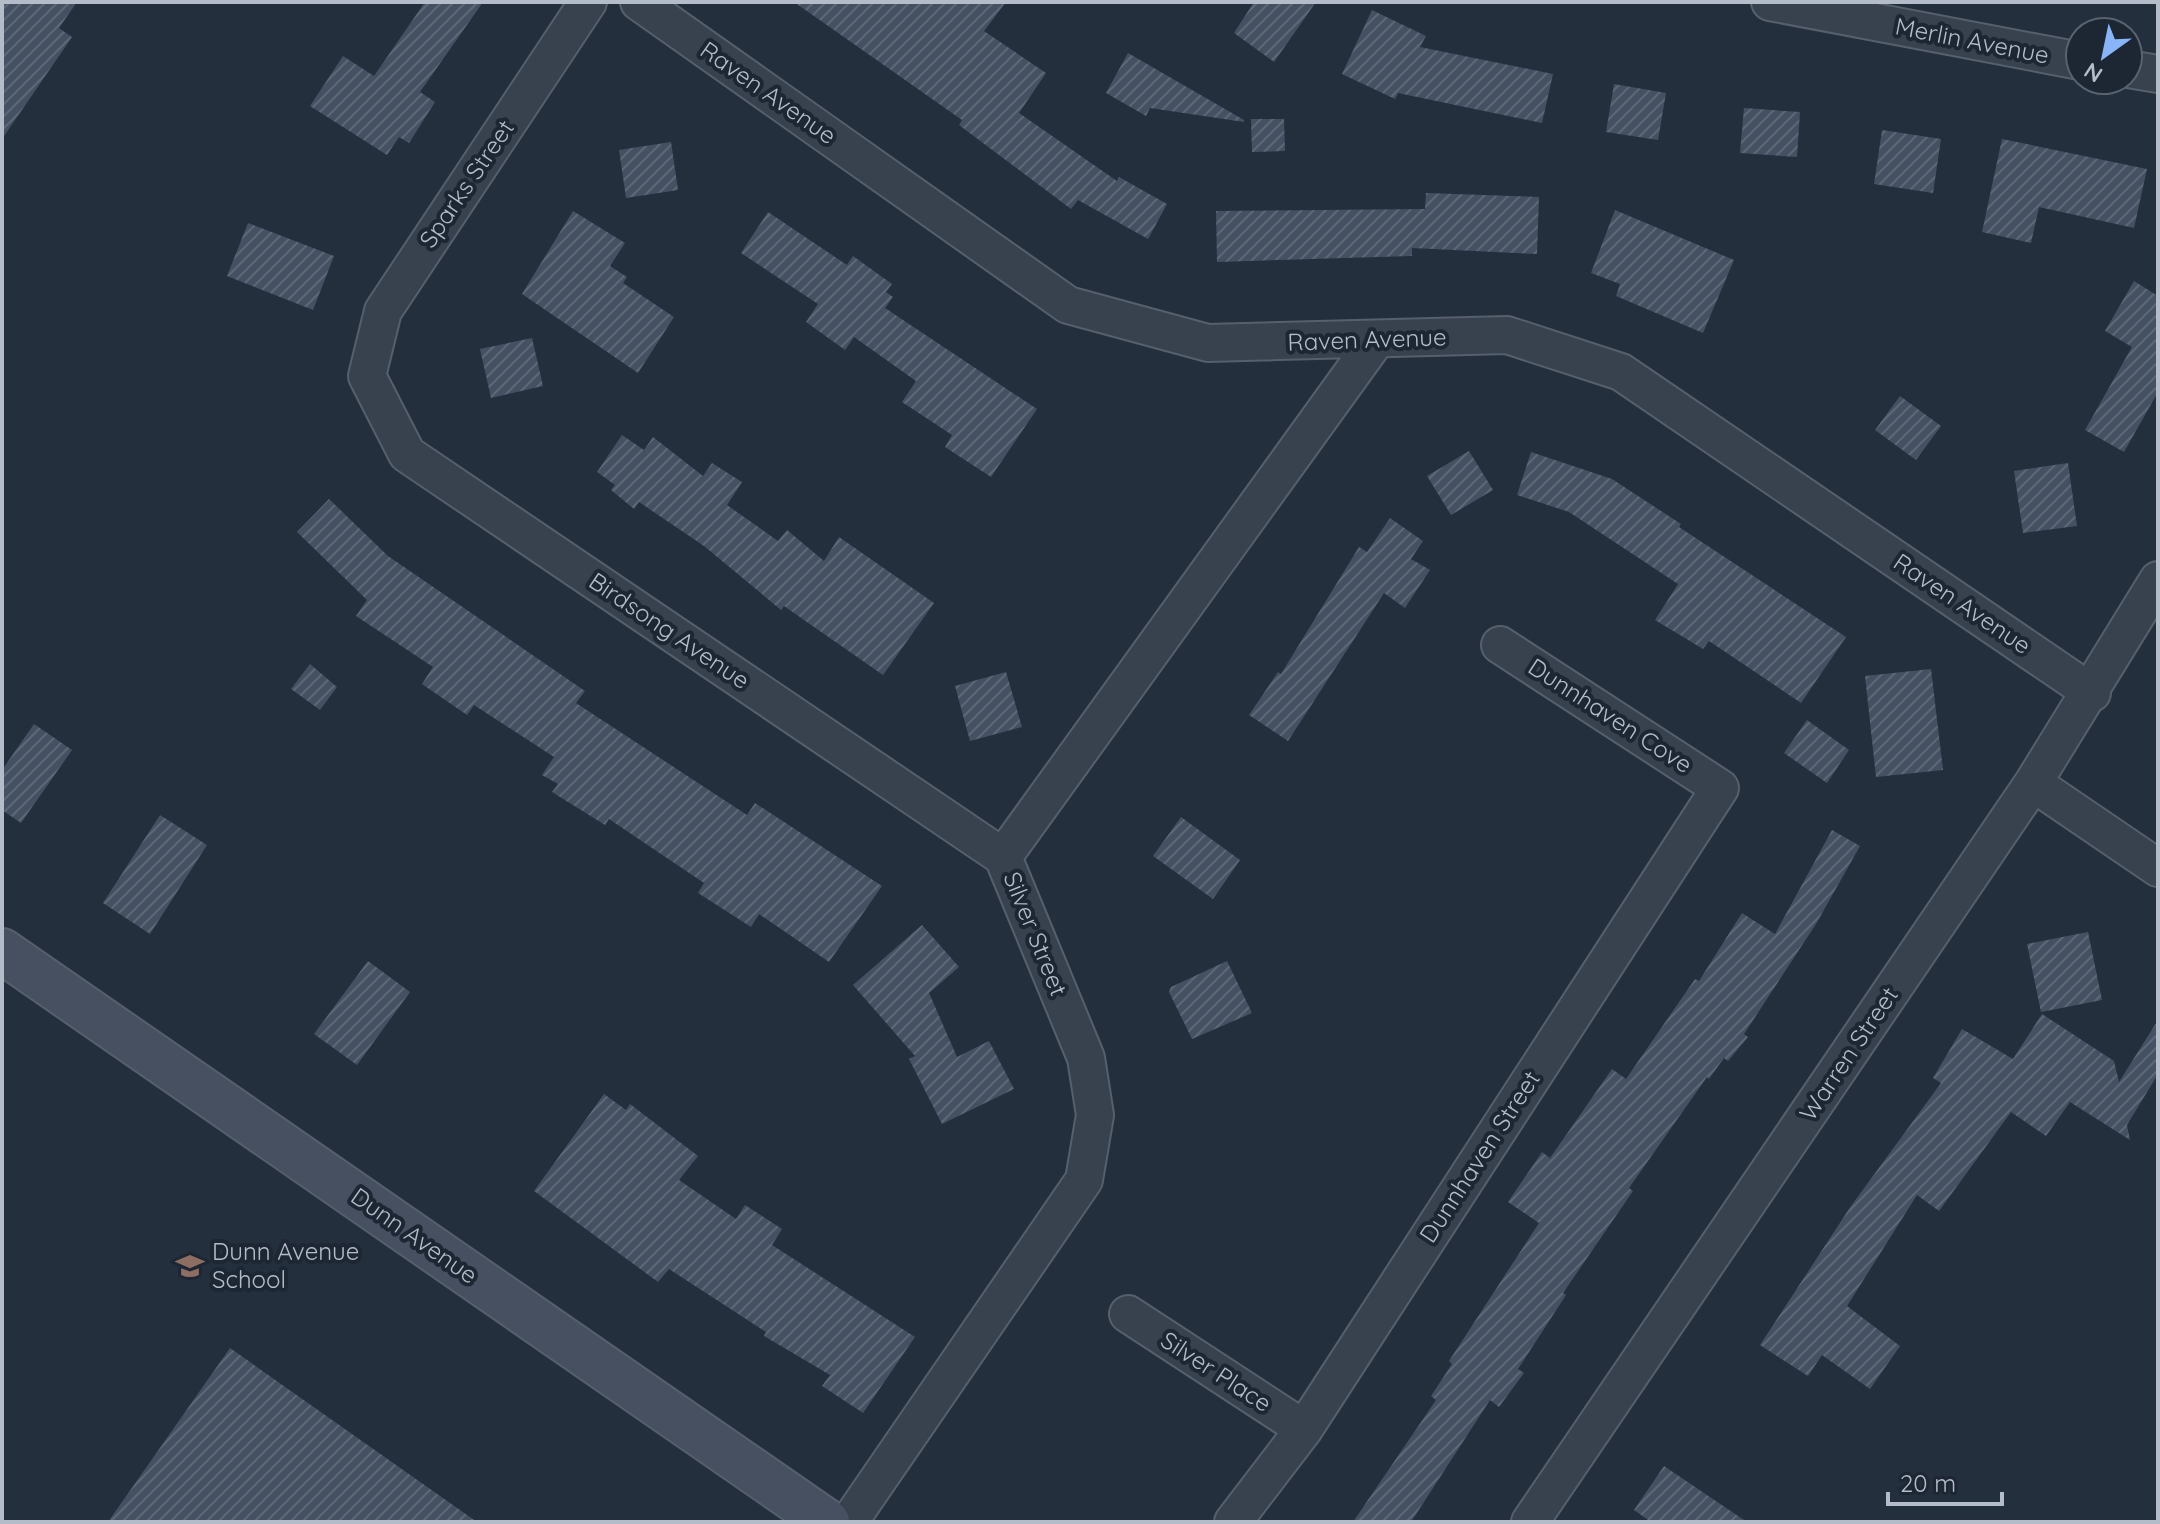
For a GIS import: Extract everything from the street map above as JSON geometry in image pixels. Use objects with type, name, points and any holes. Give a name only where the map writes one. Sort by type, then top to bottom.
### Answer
[{"type":"street","name":"Sparks Street","points":[[367,376],[383,311],[588,2]]},
{"type":"street","name":"Raven Avenue","points":[[639,2],[1068,305],[1208,343],[1507,335],[1621,372],[2092,693]]},
{"type":"street","name":"Merlin Avenue","points":[[1770,2],[2064,58]]},
{"type":"street","name":"Silver Street","points":[[849,1522],[1084,1180],[1095,1115],[1086,1058],[1003,857],[1376,340]]},
{"type":"street","name":"Birdsong Avenue","points":[[367,376],[407,454],[1003,857]]},
{"type":"street","name":"Warren Street","points":[[1530,1522],[2033,783],[2092,693],[2158,580]]},
{"type":"street","name":"Dunnhaven Cove","points":[[1500,645],[1720,788]]},
{"type":"street","points":[[2033,783],[2158,868]]},
{"type":"street","name":"Dunnhaven Street","points":[[1233,1522],[1304,1429],[1720,788]]},
{"type":"street","name":"Dunn Avenue","points":[[2,951],[827,1522]]},
{"type":"street","name":"Silver Place","points":[[1128,1314],[1304,1429]]},
{"type":"building","points":[[2,2],[77,2],[59,28],[72,37],[2,139]]},
{"type":"building","points":[[425,2],[483,2],[420,92],[435,102],[409,143],[399,137],[387,155],[310,106],[343,56],[374,76]]},
{"type":"building","points":[[794,2],[1006,2],[984,31],[1046,73],[1019,113],[1117,181],[1119,177],[1167,204],[1148,239],[1078,200],[1071,209],[959,125],[962,120]]},
{"type":"building","points":[[1254,2],[1316,2],[1274,62],[1234,33]]},
{"type":"building","points":[[1372,10],[1426,36],[1420,47],[1553,74],[1542,123],[1398,93],[1395,99],[1342,74]]},
{"type":"building","points":[[1128,53],[1244,122],[1150,108],[1146,116],[1106,93]]},
{"type":"building","points":[[1614,84],[1666,93],[1658,140],[1606,132]]},
{"type":"building","points":[[1744,108],[1800,112],[1797,157],[1740,153]]},
{"type":"building","points":[[1251,119],[1284,119],[1285,151],[1252,152]]},
{"type":"building","points":[[1882,130],[1941,139],[1933,193],[1874,184]]},
{"type":"building","points":[[2002,139],[2147,169],[2134,228],[2039,207],[2031,243],[1982,232]]},
{"type":"building","points":[[671,142],[678,190],[626,198],[619,150]]},
{"type":"building","points":[[1426,193],[1539,197],[1537,254],[1412,248],[1412,256],[1217,262],[1216,211],[1425,209]]},
{"type":"building","points":[[1615,210],[1734,260],[1703,333],[1616,296],[1620,284],[1591,273]]},
{"type":"building","points":[[573,211],[625,243],[610,266],[627,277],[623,283],[674,317],[638,373],[522,294]]},
{"type":"building","points":[[768,212],[847,265],[853,256],[892,284],[886,292],[893,297],[885,308],[1037,409],[991,477],[945,447],[952,435],[902,402],[916,381],[854,337],[845,350],[806,322],[818,304],[741,253]]},
{"type":"building","points":[[248,223],[334,256],[313,310],[227,276]]},
{"type":"building","points":[[2134,281],[2158,296],[2158,392],[2124,452],[2085,430],[2132,347],[2105,331]]},
{"type":"building","points":[[532,338],[543,386],[491,398],[480,349]]},
{"type":"building","points":[[1900,396],[1941,426],[1916,460],[1875,430]]},
{"type":"building","points":[[622,435],[644,450],[653,437],[703,476],[712,463],[742,482],[727,505],[778,541],[787,530],[824,561],[839,537],[934,603],[883,675],[784,606],[781,610],[704,546],[639,502],[634,509],[611,490],[615,485],[597,472]]},
{"type":"building","points":[[1469,451],[1493,490],[1451,515],[1427,476]]},
{"type":"building","points":[[1531,452],[1612,479],[1846,637],[1801,703],[1709,641],[1703,649],[1655,620],[1678,584],[1569,512],[1517,495]]},
{"type":"building","points":[[2068,463],[2077,526],[2023,533],[2014,471]]},
{"type":"building","points":[[329,499],[388,556],[585,691],[576,703],[747,815],[755,803],[882,886],[829,962],[759,914],[751,927],[698,893],[704,883],[609,819],[605,825],[552,792],[558,784],[542,775],[554,757],[474,705],[467,715],[422,684],[433,667],[356,616],[367,600],[297,532]]},
{"type":"building","points":[[1390,518],[1423,541],[1411,559],[1430,570],[1405,608],[1384,593],[1288,741],[1249,715],[1278,672],[1281,674],[1359,547],[1367,552]]},
{"type":"building","points":[[310,664],[337,687],[320,710],[291,689]]},
{"type":"building","points":[[1931,669],[1943,770],[1876,777],[1865,676]]},
{"type":"building","points":[[1006,672],[1022,727],[970,741],[955,686]]},
{"type":"building","points":[[1807,720],[1849,750],[1827,783],[1784,753]]},
{"type":"building","points":[[34,724],[72,750],[21,823],[2,810],[2,770]]},
{"type":"building","points":[[160,815],[207,845],[150,934],[103,903]]},
{"type":"building","points":[[1181,817],[1240,860],[1213,899],[1153,856]]},
{"type":"building","points":[[1832,830],[1860,846],[1816,924],[1744,1034],[1748,1037],[1728,1061],[1724,1058],[1709,1079],[1707,1077],[1629,1188],[1633,1191],[1563,1293],[1566,1295],[1518,1369],[1524,1373],[1499,1407],[1490,1400],[1411,1522],[1353,1522],[1436,1400],[1431,1396],[1452,1364],[1449,1361],[1539,1223],[1508,1202],[1542,1152],[1550,1158],[1612,1069],[1626,1079],[1695,979],[1699,981],[1742,913],[1775,934]]},
{"type":"building","points":[[922,925],[959,967],[929,993],[957,1057],[989,1041],[1014,1089],[942,1124],[909,1059],[915,1056],[853,985]]},
{"type":"building","points":[[2088,932],[2102,1000],[2041,1012],[2027,944]]},
{"type":"building","points":[[368,961],[410,992],[357,1065],[314,1034]]},
{"type":"building","points":[[1227,961],[1252,1013],[1192,1039],[1169,992],[1171,987]]},
{"type":"building","points":[[2042,1014],[2114,1061],[2119,1082],[2158,1020],[2158,1074],[2127,1125],[2130,1140],[2070,1102],[2046,1136],[2011,1112],[1939,1211],[1917,1195],[1847,1306],[1900,1346],[1870,1389],[1822,1355],[1808,1376],[1760,1345],[1851,1206],[1941,1083],[1933,1078],[1962,1029],[2013,1059]]},
{"type":"building","points":[[604,1094],[626,1110],[630,1104],[698,1156],[679,1180],[736,1219],[745,1205],[782,1229],[772,1245],[915,1337],[863,1413],[822,1386],[830,1375],[764,1336],[766,1332],[669,1269],[658,1282],[534,1191]]},
{"type":"building","points":[[230,1348],[477,1522],[108,1522]]},
{"type":"building","points":[[1664,1466],[1747,1522],[1651,1522],[1634,1510]]},
{"type":"place","name":"Dunn Avenue School","points":[[190,1266]]}]
